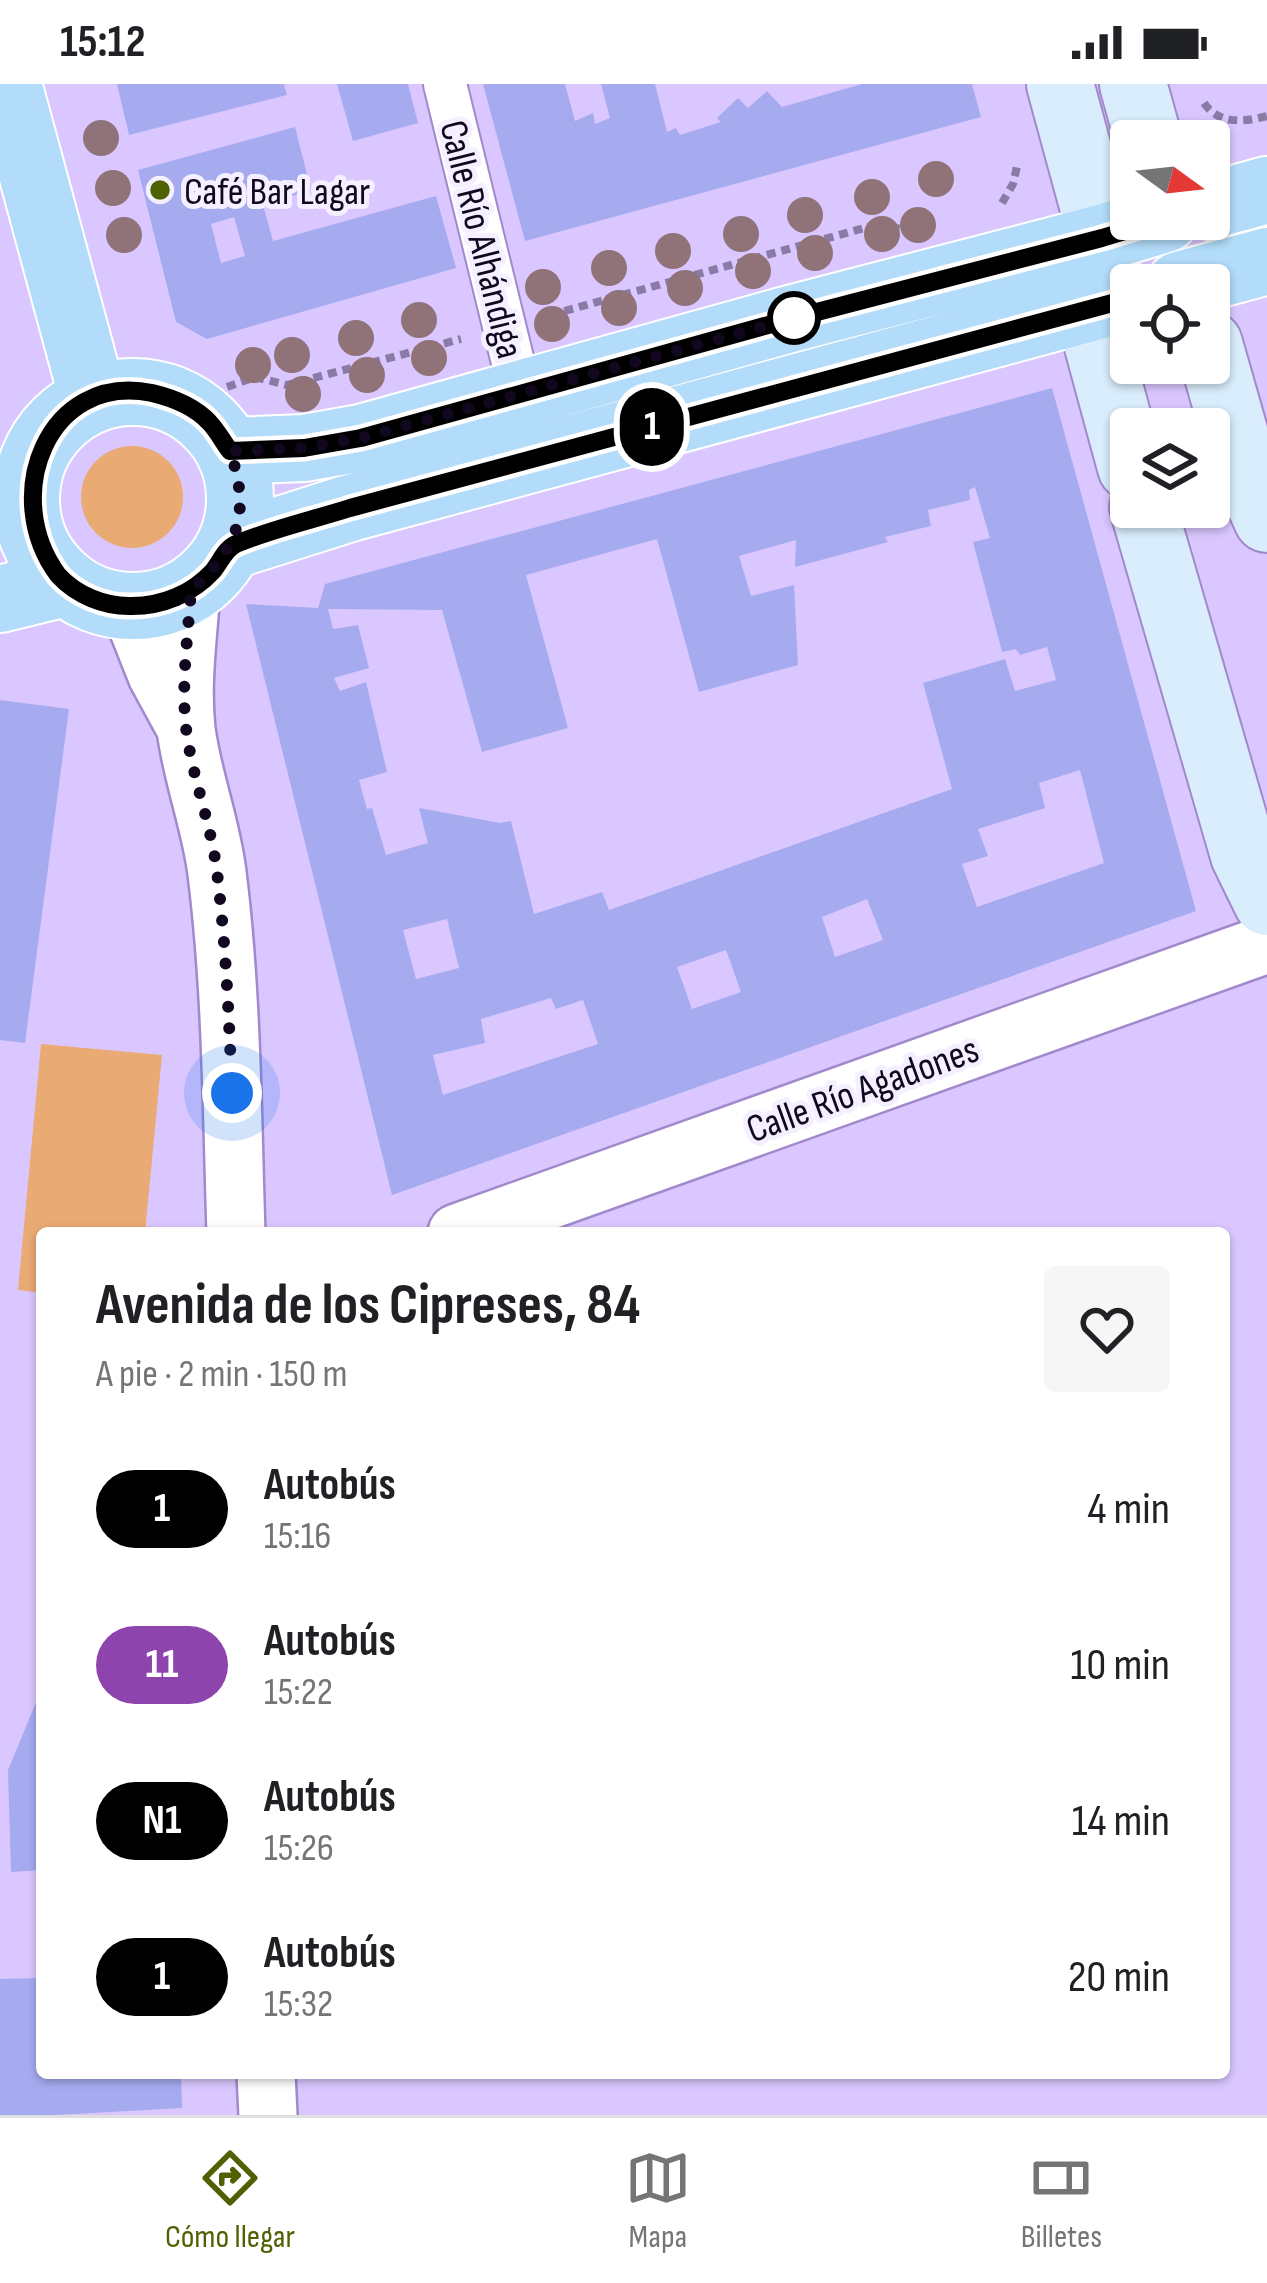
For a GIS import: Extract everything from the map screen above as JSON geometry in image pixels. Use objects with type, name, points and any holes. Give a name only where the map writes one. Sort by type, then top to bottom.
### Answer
[{"type":"main road","points":[[8,84],[93,398]]},
{"type":"main road","points":[[1133,84],[1143,120]]},
{"type":"main road","points":[[1064,98],[1102,238],[1128,264]]},
{"type":"main road","points":[[1230,200],[1267,190]]},
{"type":"main road","points":[[230,451],[304,448],[361,438],[1110,236]]},
{"type":"main road","points":[[1230,271],[1267,261]]},
{"type":"main road","points":[[184,581],[240,515],[241,482],[230,451],[207,419],[174,398],[134,390],[93,398],[65,414],[44,438],[13,505],[44,560],[65,583],[107,604],[184,581],[350,508],[1110,305]]},
{"type":"main road","points":[[1220,384],[1245,470],[1267,519]]},
{"type":"main road","points":[[1149,528],[1244,855],[1267,902]]},
{"type":"main road","points":[[0,599],[65,583]]},
{"type":"street","name":"Calle Río Alhándiga","points":[[445,84],[521,395]]},
{"type":"street","points":[[184,581],[157,676],[186,730],[212,836],[229,1007],[236,1227]]},
{"type":"street","name":"Calle Río Agadones","points":[[474,1227],[1267,944]]},
{"type":"street","points":[[266,2079],[268,2115]]},
{"type":"path","points":[[1201,97],[1206,110],[1236,122],[1267,116]]},
{"type":"path","points":[[986,219],[1013,184],[1018,163],[1013,134],[1022,123],[1064,98]]},
{"type":"path","points":[[174,398],[255,377],[287,386],[886,222],[905,232]]},
{"type":"shaded area","points":[[132,446],[151,450],[168,461],[179,478],[183,497],[179,516],[168,533],[151,544],[132,548],[113,544],[96,533],[85,516],[81,497],[85,478],[96,461],[113,450]]},
{"type":"shaded area","points":[[41,1044],[162,1055],[146,1227],[36,1227],[36,1292],[18,1290]]},
{"type":"building","points":[[117,84],[284,84],[287,95],[129,135]]},
{"type":"building","points":[[337,84],[408,84],[418,123],[353,141]]},
{"type":"building","points":[[483,84],[565,84],[575,121],[593,113],[595,124],[610,118],[601,84],[655,84],[667,132],[676,128],[680,135],[721,122],[717,118],[738,98],[748,108],[767,91],[782,107],[862,84],[972,84],[981,117],[525,241]]},
{"type":"building","points":[[295,127],[311,190],[263,205],[273,241],[436,196],[456,268],[207,339],[176,322],[138,170]],"holes":[[[234,217],[245,256],[221,263],[211,224]]]},
{"type":"building","points":[[1052,388],[1196,911],[392,1195],[246,604],[318,608],[325,584]],"holes":[[[975,487],[990,538],[973,542],[1002,652],[1016,649],[1020,655],[1047,647],[1056,680],[1015,691],[1005,659],[923,683],[952,789],[609,910],[602,892],[534,914],[511,821],[419,808],[428,843],[386,855],[359,780],[387,772],[366,682],[340,691],[334,678],[369,668],[358,625],[333,629],[328,609],[442,610],[482,752],[568,728],[526,575],[657,539],[699,692],[798,665],[794,585],[751,596],[739,556],[796,540],[795,567],[888,542],[885,537],[931,526],[928,510],[970,500],[969,490]],[[1080,770],[1104,863],[977,907],[962,864],[988,856],[978,829],[1045,808],[1039,783]],[[867,899],[883,940],[835,957],[822,917]],[[447,919],[459,968],[416,979],[403,930]],[[726,950],[741,992],[692,1009],[677,967]],[[551,998],[556,1009],[583,1000],[598,1044],[443,1095],[433,1055],[485,1043],[481,1019]]]},
{"type":"building","points":[[0,700],[69,709],[25,1043],[0,1040]]},
{"type":"building","points":[[36,1702],[36,1870],[11,1872],[8,1770]]},
{"type":"building","points":[[36,1978],[36,2079],[181,2079],[182,2108],[0,2115],[0,1979]]},
{"type":"bus line","name":"1","points":[[1110,236],[361,438],[304,448],[230,451],[207,419],[174,398],[134,390],[93,398],[65,414],[44,438],[29,467],[25,500],[30,531],[44,560],[65,583],[85,595],[130,607],[161,603],[191,590],[213,571],[230,546],[350,508],[1110,304]]},
{"type":"place","name":"Café Bar Lagar","points":[[160,190]]},
{"type":"route","points":[[232,1093],[217,873],[186,730],[184,695],[191,590],[213,571],[230,546],[240,515],[241,482],[230,451],[304,448],[361,438],[794,318]]}]
